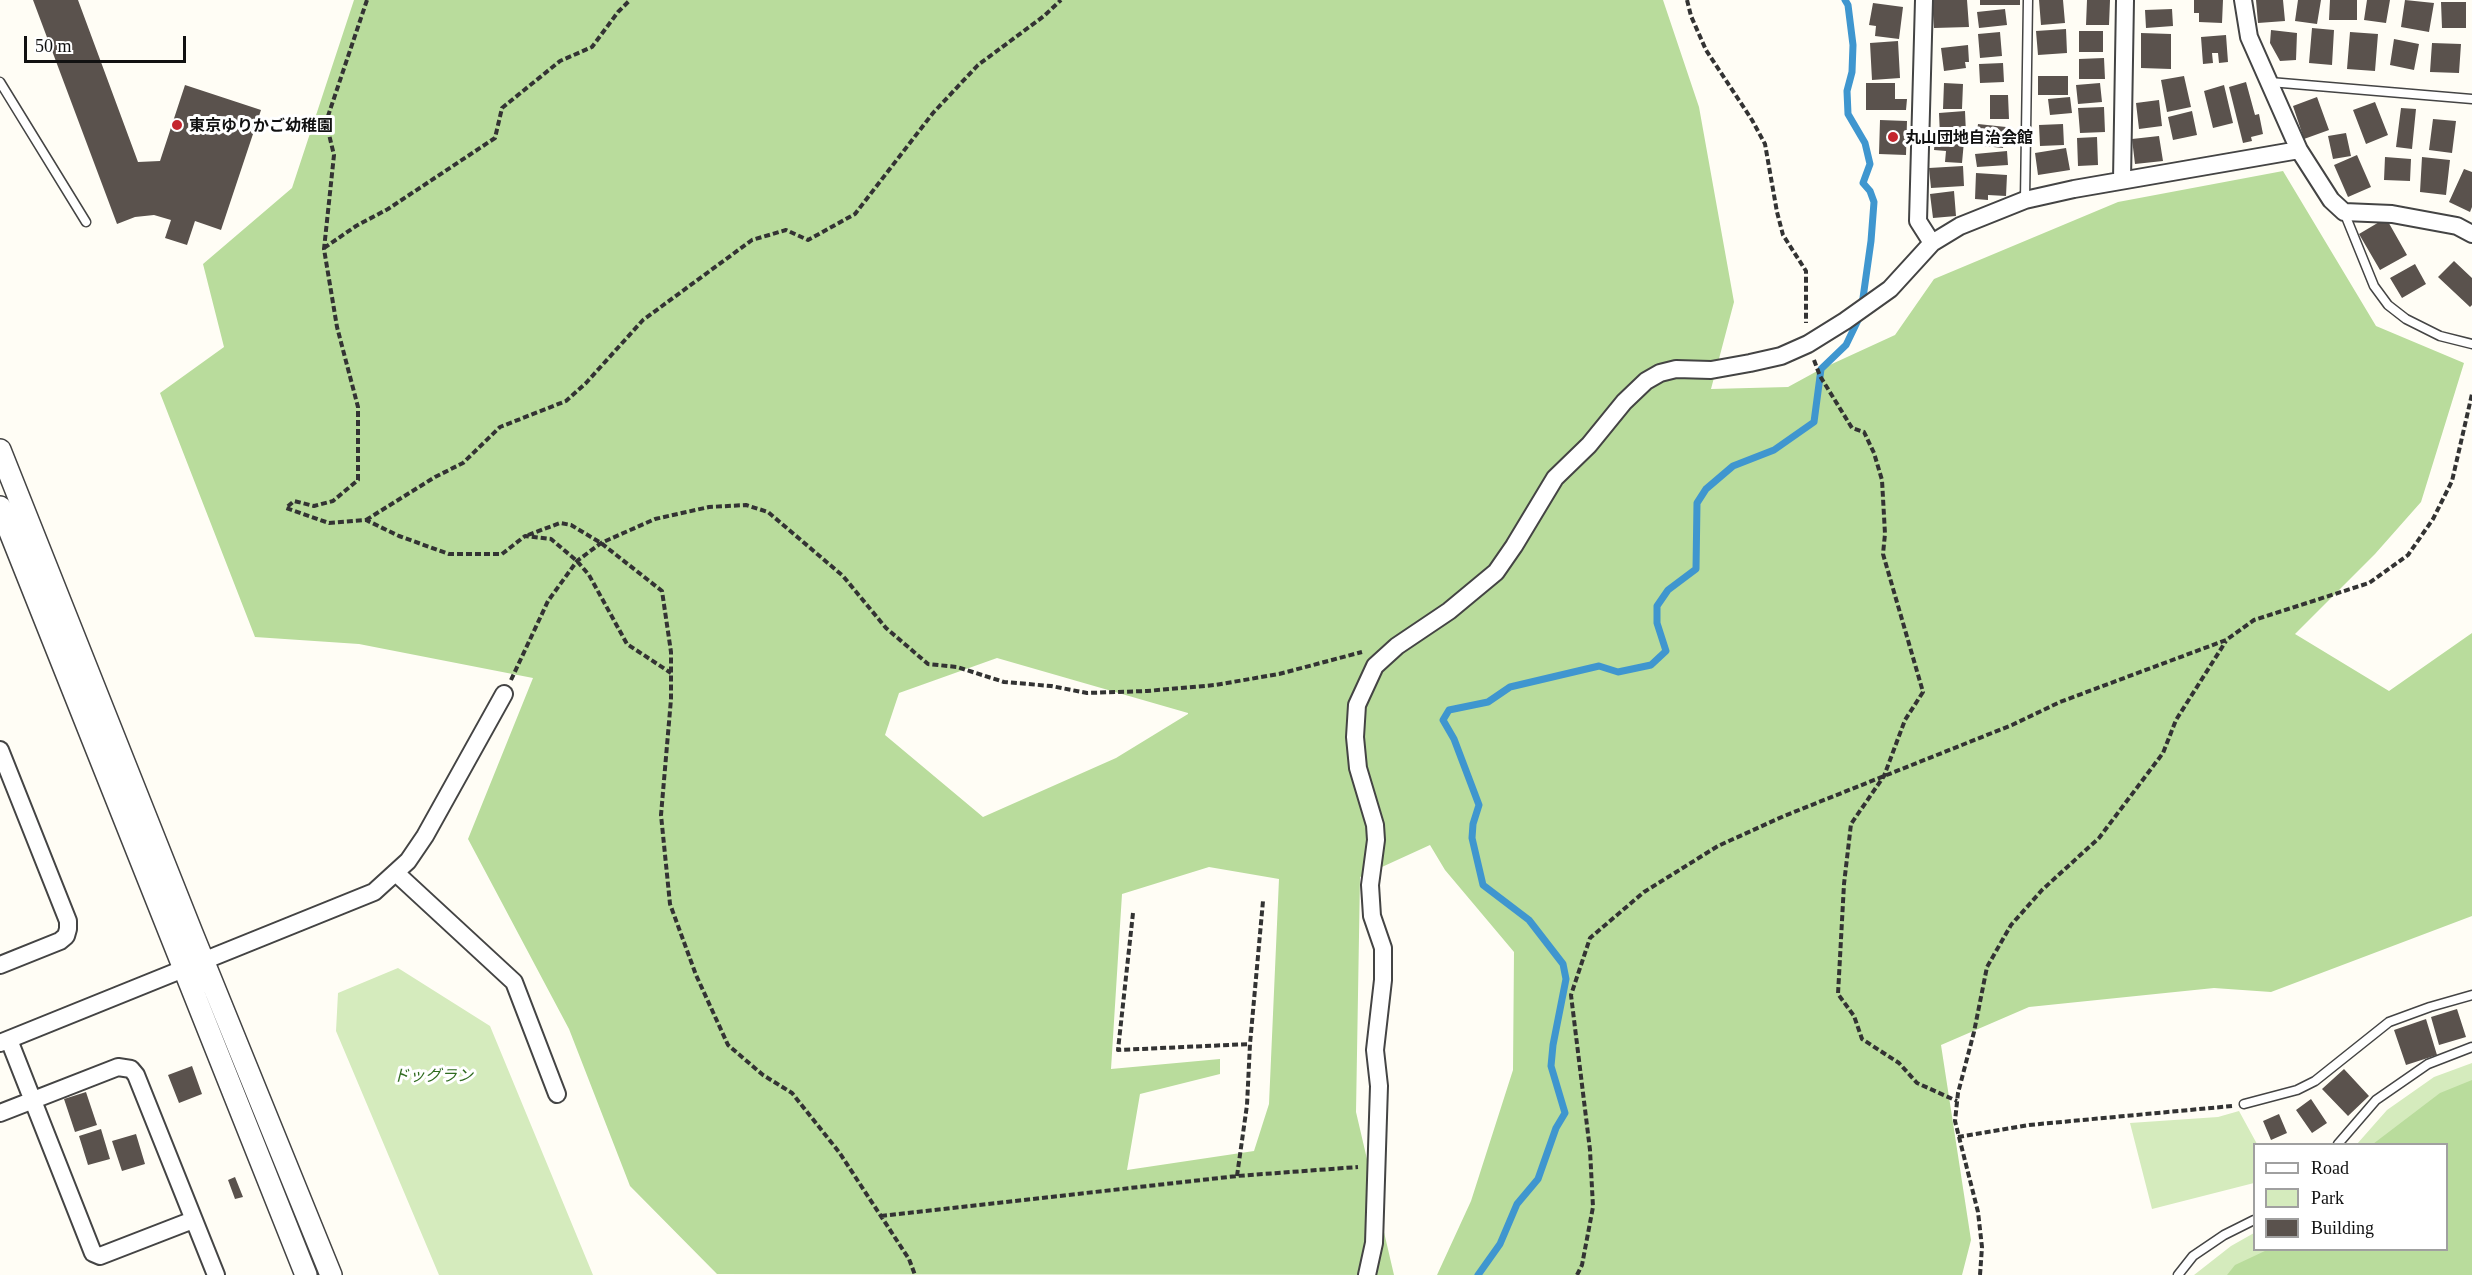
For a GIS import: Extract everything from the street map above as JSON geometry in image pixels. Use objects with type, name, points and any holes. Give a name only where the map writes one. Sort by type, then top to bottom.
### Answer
[{"type":"street","points":[[1924,0],[1918,221],[1932,243]]},
{"type":"street","points":[[2122,180],[2125,0]]},
{"type":"street","points":[[2243,0],[2249,37],[2299,150],[2331,200],[2344,212],[2392,214],[2457,226],[2472,234]]},
{"type":"street","points":[[1367,1275],[1374,1243],[1378,1086],[1375,1050],[1383,980],[1383,948],[1372,916],[1370,885],[1376,840],[1375,825],[1358,768],[1355,736],[1357,705],[1376,666],[1397,646],[1449,611],[1496,572],[1515,546],[1555,478],[1589,445],[1624,402],[1646,381],[1660,373],[1676,369],[1711,370],[1750,363],[1781,356],[1808,344],[1890,289],[1932,243],[1960,225],[2025,200],[2122,180],[2299,150]]},
{"type":"street","points":[[0,450],[331,1275]]},
{"type":"street","points":[[0,507],[306,1275]]},
{"type":"street","points":[[193,1220],[100,1256],[93,1253],[33,1100],[4,1042],[374,892],[408,861],[425,836],[504,694]]},
{"type":"street","points":[[0,750],[68,921],[66,936],[60,941],[0,965]]},
{"type":"street","points":[[396,873],[514,982],[557,1094]]},
{"type":"street","points":[[0,1113],[117,1067],[131,1069],[136,1075],[216,1275]]},
{"type":"lane","points":[[2025,200],[2028,0]]},
{"type":"lane","points":[[0,82],[86,222]]},
{"type":"lane","points":[[2270,82],[2471,98],[2472,87]]},
{"type":"lane","points":[[2344,212],[2374,286],[2388,305],[2406,319],[2440,336],[2472,344]]},
{"type":"lane","points":[[2244,1104],[2297,1090],[2316,1081],[2389,1022],[2472,995]]},
{"type":"lane","points":[[2339,1143],[2376,1100],[2428,1064],[2472,1047]]},
{"type":"lane","points":[[2178,1275],[2193,1256],[2224,1235],[2253,1220]]},
{"type":"path","points":[[367,0],[326,122],[334,155],[324,249],[338,327],[358,407],[358,480],[333,501],[314,506],[294,501],[286,508],[328,523],[366,520],[462,463],[500,427],[566,401],[586,383],[643,320],[752,240],[786,230],[808,240],[855,214],[878,188],[933,113],[971,73],[1061,0]]},
{"type":"path","points":[[324,249],[356,226],[388,209],[495,138],[502,108],[560,61],[592,47],[630,0]]},
{"type":"path","points":[[1687,0],[1691,16],[1706,50],[1765,144],[1783,235],[1806,271],[1806,331],[1808,344],[1820,376],[1852,428],[1864,432],[1874,453],[1882,480],[1885,534],[1883,554],[1923,692],[1905,720],[1884,776],[1851,824],[1845,875],[1838,994],[1854,1016],[1862,1039],[1899,1063],[1917,1083],[1957,1101]]},
{"type":"path","points":[[1577,1275],[1582,1265],[1593,1207],[1590,1150],[1571,995],[1590,938],[1644,892],[1718,846],[1784,816],[2012,725],[2081,694],[2226,640],[2254,620],[2369,583],[2408,555],[2433,519],[2452,482],[2472,394]]},
{"type":"path","points":[[504,694],[548,601],[577,561],[601,543],[655,519],[709,507],[746,506],[768,512],[843,576],[886,627],[928,664],[957,667],[1004,682],[1051,686],[1087,693],[1215,685],[1303,669],[1386,644],[1397,646]]},
{"type":"path","points":[[366,520],[399,536],[449,554],[502,554],[525,536],[560,523],[571,525],[601,543],[662,591],[671,652],[671,699],[661,815],[670,904],[696,975],[728,1045],[763,1075],[792,1093],[839,1152],[909,1258],[915,1275]]},
{"type":"path","points":[[525,536],[551,539],[577,561],[588,575],[627,644],[671,673]]},
{"type":"path","points":[[1980,1275],[1982,1247],[1978,1212],[1955,1121],[1957,1101],[1987,967],[2011,926],[2042,890],[2099,838],[2163,753],[2176,720],[2226,640]]},
{"type":"path","points":[[1237,1176],[1247,1106],[1250,1044],[1263,901]]},
{"type":"path","points":[[1133,913],[1118,1050],[1250,1044]]},
{"type":"path","points":[[1958,1137],[2029,1125],[2244,1104]]},
{"type":"path","points":[[881,1216],[1237,1176],[1377,1166]]},
{"type":"green space","points":[[354,0],[1663,0],[1699,107],[1734,302],[1711,389],[1788,387],[1895,335],[1934,279],[2118,202],[2283,171],[2376,326],[2464,363],[2421,502],[2375,554],[2295,634],[2389,691],[2472,633],[2472,916],[2271,992],[2214,988],[2029,1007],[1941,1045],[1971,1240],[1962,1275],[1437,1275],[1471,1201],[1513,1070],[1514,952],[1445,870],[1430,845],[1360,877],[1356,1112],[1394,1275],[717,1274],[630,1186],[569,1029],[468,839],[533,678],[359,644],[255,637],[160,393],[224,347],[203,264],[292,188]],"holes":[[[997,658],[1188,713],[1188,714],[1116,758],[983,817],[885,735],[899,693]],[[1209,867],[1279,879],[1269,1104],[1254,1151],[1127,1170],[1140,1094],[1220,1074],[1220,1059],[1111,1069],[1122,894]]]},
{"type":"green space","name":"ドッグラン","points":[[398,968],[490,1026],[593,1275],[439,1275],[336,1031],[338,993]]},
{"type":"green space","points":[[2472,1063],[2472,1275],[2194,1275],[2231,1246],[2253,1234],[2253,1251],[2448,1251],[2448,1143],[2358,1143],[2387,1110],[2434,1077]]},
{"type":"green space","points":[[2472,1080],[2472,1275],[2227,1275],[2235,1265],[2265,1251],[2448,1251],[2448,1143],[2374,1143],[2440,1093]]},
{"type":"green space","points":[[2239,1111],[2256,1143],[2253,1143],[2253,1183],[2152,1209],[2130,1123],[2218,1117]]},
{"type":"building","points":[[33,0],[78,0],[138,162],[160,161],[185,85],[261,110],[221,230],[195,221],[187,245],[165,238],[171,220],[154,215],[135,217],[117,224]]},
{"type":"building","points":[[1932,0],[1967,0],[1969,27],[1934,28]]},
{"type":"building","points":[[1980,0],[2020,0],[2020,5],[1980,5]]},
{"type":"building","points":[[2039,0],[2063,0],[2065,23],[2041,25]]},
{"type":"building","points":[[2087,0],[2110,0],[2109,25],[2086,25]]},
{"type":"building","points":[[2194,0],[2223,0],[2222,23],[2199,22],[2199,13],[2194,13]]},
{"type":"building","points":[[2256,0],[2283,0],[2285,21],[2258,23]]},
{"type":"building","points":[[2298,0],[2321,0],[2317,24],[2295,21]]},
{"type":"building","points":[[2330,0],[2357,0],[2357,20],[2329,20]]},
{"type":"building","points":[[2367,0],[2390,0],[2386,23],[2364,20]]},
{"type":"building","points":[[2405,0],[2434,3],[2429,32],[2401,27]]},
{"type":"building","points":[[2441,2],[2466,2],[2466,28],[2442,28]]},
{"type":"building","points":[[1873,3],[1903,7],[1899,39],[1875,36],[1876,26],[1869,25]]},
{"type":"building","points":[[2005,9],[2007,25],[1979,28],[1977,12]]},
{"type":"building","points":[[2172,9],[2173,26],[2146,28],[2145,10]]},
{"type":"building","points":[[2312,28],[2334,30],[2332,65],[2309,63]]},
{"type":"building","points":[[2066,29],[2067,53],[2038,55],[2036,31]]},
{"type":"building","points":[[2271,30],[2297,33],[2296,60],[2280,61],[2270,43]]},
{"type":"building","points":[[2079,31],[2103,31],[2103,52],[2079,52]]},
{"type":"building","points":[[2000,32],[2002,56],[1980,58],[1978,34]]},
{"type":"building","points":[[2350,32],[2378,34],[2375,71],[2347,69]]},
{"type":"building","points":[[2141,33],[2171,34],[2171,69],[2141,68]]},
{"type":"building","points":[[2226,35],[2228,62],[2219,63],[2218,53],[2212,53],[2213,63],[2203,64],[2201,37]]},
{"type":"building","points":[[2394,39],[2419,44],[2414,70],[2390,65]]},
{"type":"building","points":[[1898,41],[1900,78],[1872,80],[1870,43]]},
{"type":"building","points":[[2432,43],[2461,44],[2459,73],[2430,72]]},
{"type":"building","points":[[1968,45],[1969,62],[1965,62],[1966,68],[1944,71],[1941,48]]},
{"type":"building","points":[[2104,58],[2105,79],[2079,79],[2079,59]]},
{"type":"building","points":[[2003,63],[2004,82],[1980,83],[1979,64]]},
{"type":"building","points":[[2038,76],[2068,76],[2068,95],[2038,95]]},
{"type":"building","points":[[2184,76],[2191,107],[2167,112],[2161,80]]},
{"type":"building","points":[[2246,82],[2255,115],[2259,114],[2263,134],[2251,137],[2252,141],[2243,143],[2229,87]]},
{"type":"building","points":[[1866,83],[1895,83],[1895,99],[1907,99],[1906,110],[1866,110]]},
{"type":"building","points":[[1944,83],[1963,84],[1962,109],[1943,109]]},
{"type":"building","points":[[2100,83],[2102,102],[2078,104],[2076,85]]},
{"type":"building","points":[[2224,85],[2233,123],[2213,128],[2204,91]]},
{"type":"building","points":[[1990,95],[2008,95],[2009,119],[1990,119]]},
{"type":"building","points":[[2070,97],[2072,113],[2050,115],[2048,99]]},
{"type":"building","points":[[2317,97],[2329,130],[2304,139],[2293,106]]},
{"type":"building","points":[[2159,100],[2162,126],[2139,129],[2136,103]]},
{"type":"building","points":[[2375,102],[2388,135],[2366,144],[2353,110]]},
{"type":"building","points":[[2104,107],[2105,132],[2080,133],[2078,108]]},
{"type":"building","points":[[2401,108],[2416,109],[2412,149],[2396,147]]},
{"type":"building","points":[[1965,111],[1966,134],[1940,136],[1939,113]]},
{"type":"building","points":[[2192,111],[2197,135],[2173,140],[2168,117]]},
{"type":"building","points":[[2433,119],[2456,121],[2452,153],[2429,150]]},
{"type":"building","name":"丸山団地自治会館","points":[[1880,120],[1907,121],[1906,155],[1879,154]]},
{"type":"building","points":[[1978,124],[2006,127],[2003,148],[1975,145]]},
{"type":"building","points":[[2063,124],[2064,145],[2040,146],[2039,125]]},
{"type":"building","points":[[2346,133],[2351,156],[2333,159],[2328,136]]},
{"type":"building","points":[[2159,136],[2163,161],[2135,164],[2132,139]]},
{"type":"building","points":[[2097,137],[2098,165],[2078,166],[2077,138]]},
{"type":"building","points":[[1935,139],[1964,141],[1962,163],[1945,162],[1946,151],[1934,150]]},
{"type":"building","points":[[2066,148],[2070,170],[2038,175],[2035,153]]},
{"type":"building","points":[[2007,151],[2008,165],[1977,167],[1975,154]]},
{"type":"building","points":[[2357,155],[2371,187],[2348,197],[2334,165]]},
{"type":"building","points":[[2385,157],[2411,159],[2410,181],[2384,180]]},
{"type":"building","points":[[2422,157],[2450,160],[2446,195],[2420,192]]},
{"type":"building","points":[[1963,166],[1964,186],[1931,188],[1929,168]]},
{"type":"building","points":[[2464,169],[2472,172],[2470,212],[2449,202]]},
{"type":"building","points":[[1976,173],[2007,175],[2006,196],[1988,195],[1988,200],[1975,199]]},
{"type":"building","points":[[1954,191],[1956,216],[1933,218],[1930,194]]},
{"type":"building","points":[[2386,218],[2407,255],[2380,270],[2359,234]]},
{"type":"building","points":[[2454,261],[2472,278],[2472,305],[2470,307],[2438,277]]},
{"type":"building","points":[[2415,264],[2426,284],[2402,298],[2390,278]]},
{"type":"building","points":[[2457,1009],[2466,1037],[2439,1045],[2431,1017]]},
{"type":"building","points":[[2426,1019],[2437,1055],[2406,1065],[2394,1030]]},
{"type":"building","points":[[192,1066],[202,1094],[179,1103],[168,1075]]},
{"type":"building","points":[[2344,1069],[2369,1096],[2348,1116],[2322,1089]]},
{"type":"building","points":[[86,1092],[97,1125],[75,1132],[64,1099]]},
{"type":"building","points":[[2311,1099],[2327,1123],[2312,1133],[2296,1110]]},
{"type":"building","points":[[2279,1114],[2287,1133],[2271,1140],[2263,1121]]},
{"type":"building","points":[[101,1129],[110,1159],[88,1165],[79,1136]]},
{"type":"building","points":[[136,1134],[145,1164],[122,1171],[112,1141]]},
{"type":"building","points":[[235,1177],[243,1197],[235,1199],[228,1180]]},
{"type":"waterway","points":[[1845,0],[1848,5],[1853,45],[1852,72],[1847,91],[1848,114],[1865,143],[1870,164],[1863,183],[1870,191],[1874,202],[1862,305]]},
{"type":"waterway","points":[[1478,1275],[1500,1244],[1517,1204],[1538,1179],[1556,1128],[1565,1113],[1551,1066],[1566,979],[1563,964],[1529,920],[1483,885],[1472,838],[1473,824],[1479,805],[1454,739],[1443,720],[1449,710],[1488,702],[1510,687],[1599,666],[1618,672],[1651,665],[1666,651],[1657,623],[1657,606],[1668,590],[1696,569],[1697,503],[1706,489],[1733,466],[1774,450],[1814,422],[1821,369],[1846,345],[1860,316]]},
{"type":"place","name":"東京ゆりかご幼稚園","points":[[177,125]]},
{"type":"place","name":"丸山団地自治会館","points":[[1893,137]]}]
